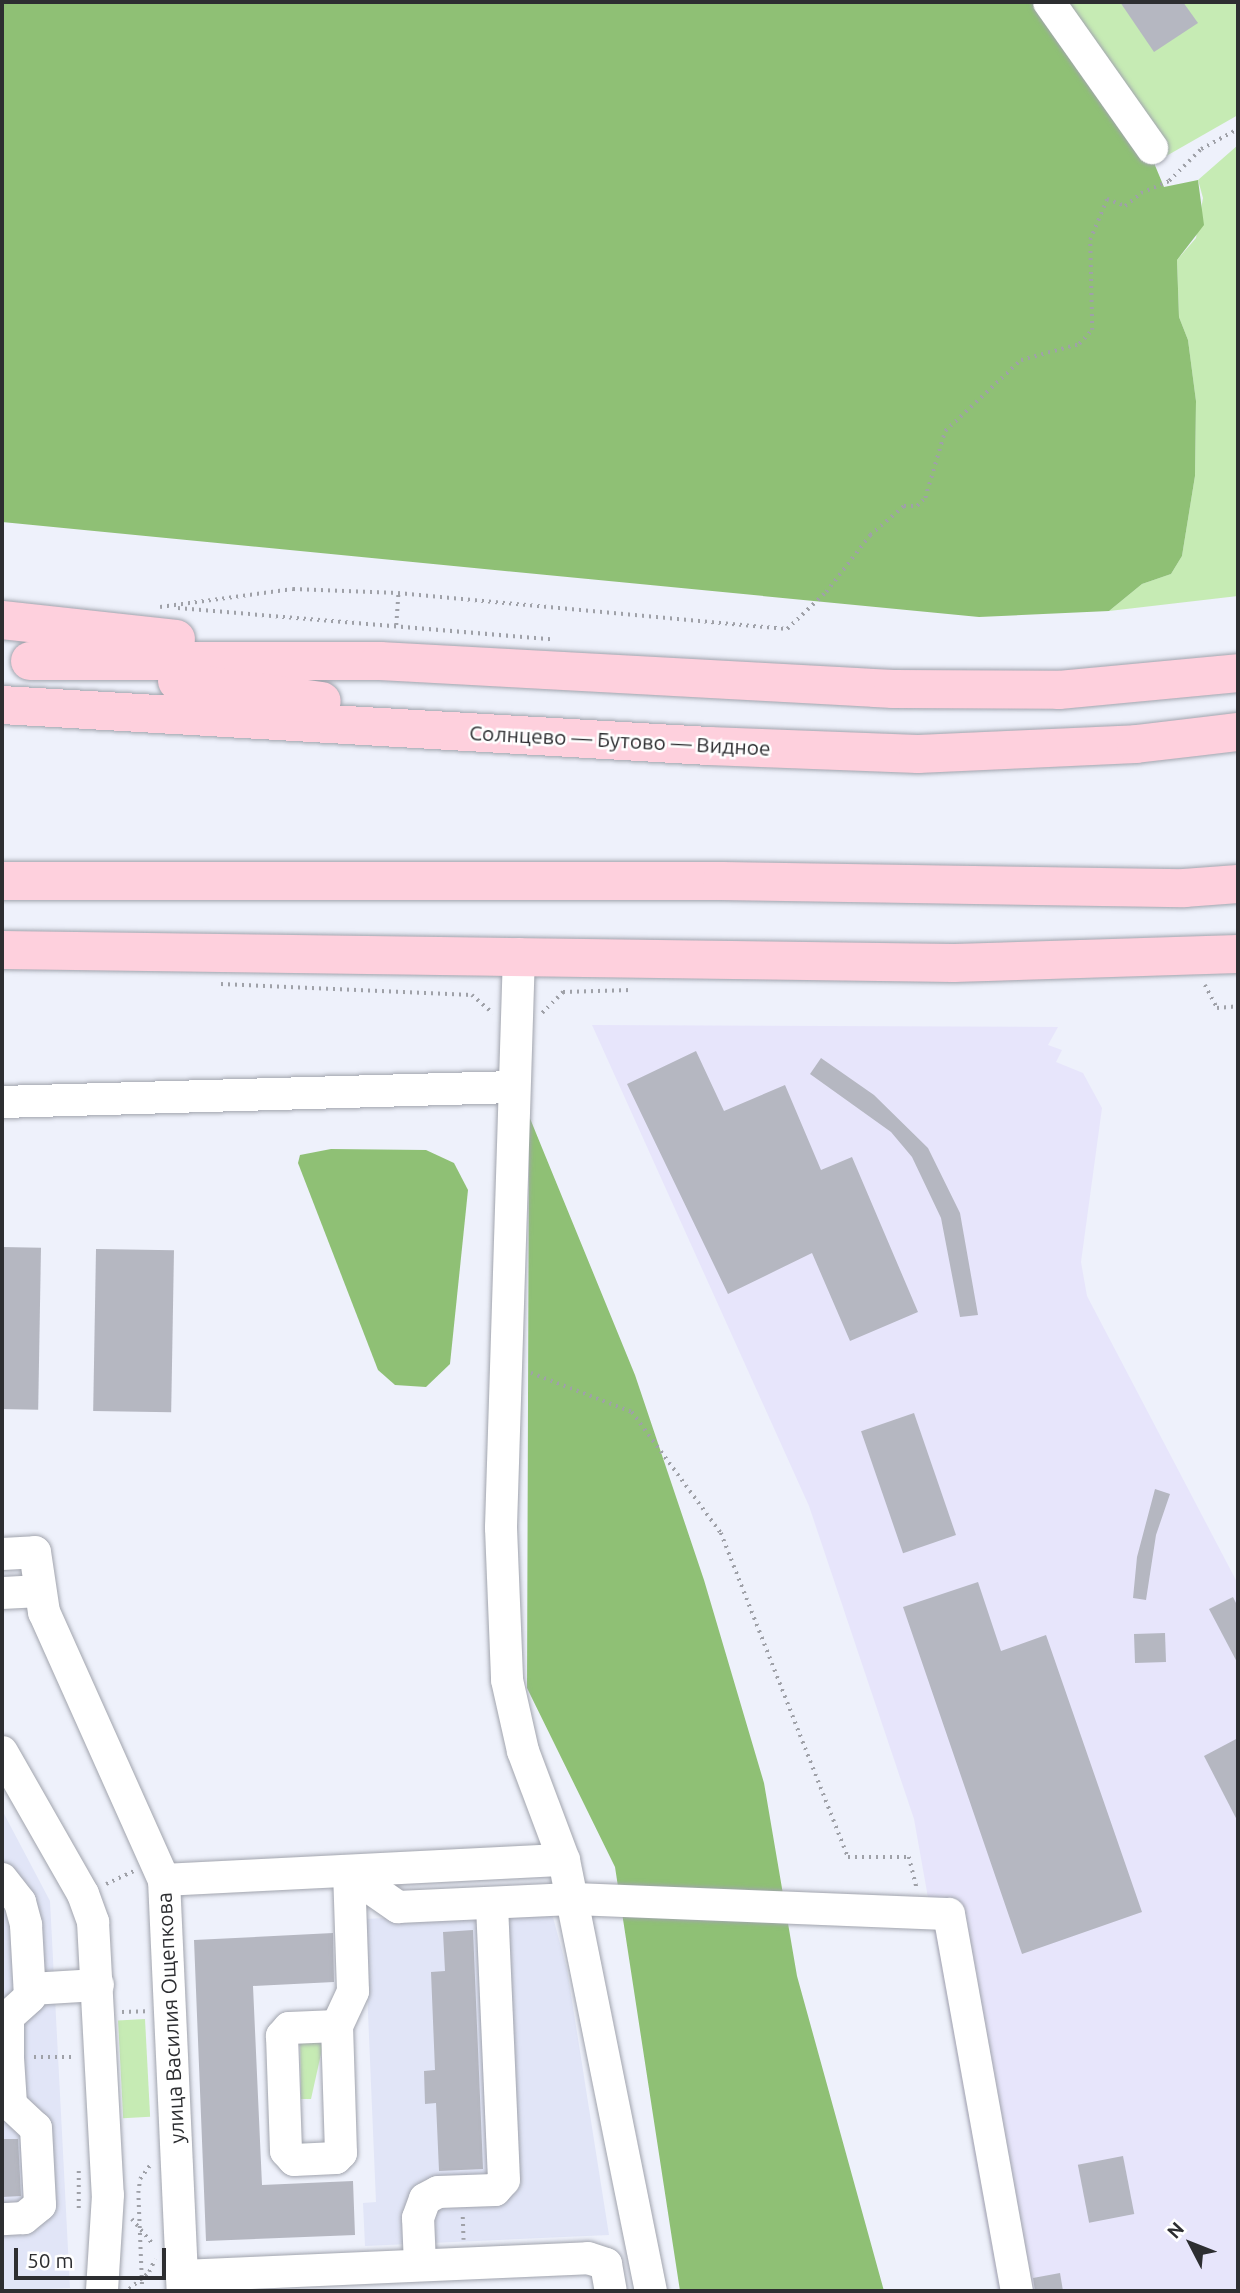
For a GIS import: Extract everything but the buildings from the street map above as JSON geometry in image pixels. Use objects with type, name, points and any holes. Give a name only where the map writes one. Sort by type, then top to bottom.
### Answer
[{"type":"main road","points":[[2,621],[380,661],[893,690],[1059,690],[1238,673]]},
{"type":"main road","points":[[16,660],[380,661]]},
{"type":"main road","points":[[16,660],[619,741]]},
{"type":"main road","name":"Солнцево — Бутово — Видное","points":[[2,705],[619,741],[918,754],[1136,744],[1238,732]]},
{"type":"main road","points":[[2,881],[722,881],[1184,888],[1238,884]]},
{"type":"main road","points":[[2,950],[519,954],[954,963],[1238,954]]},
{"type":"street","points":[[1049,2],[1152,148]]},
{"type":"street","points":[[519,954],[501,1528],[507,1680],[523,1751],[564,1860],[651,2291]]},
{"type":"street","points":[[2,1102],[513,1087]]},
{"type":"street","name":"улица Василия Ощепкова","points":[[2,1554],[36,1552],[38,1591],[44,1612],[160,1871],[183,2284]]},
{"type":"street","points":[[2,1593],[38,1591]]},
{"type":"street","points":[[2,1752],[83,1894],[93,1922],[108,2195],[102,2291]]},
{"type":"street","points":[[160,1871],[349,1873],[564,1860]]},
{"type":"street","points":[[349,1873],[398,1907],[572,1899],[949,1914],[1017,2291]]},
{"type":"street","points":[[337,2026],[353,1991],[349,1873]]},
{"type":"street","points":[[2,1879],[20,1902],[26,1925],[30,1989],[26,2005],[12,2012],[6,2022],[11,2105],[36,2128],[40,2205],[24,2218],[2,2219]]},
{"type":"street","points":[[420,2265],[418,2218],[425,2199],[438,2192],[495,2190],[504,2180],[492,1903]]},
{"type":"street","points":[[30,1989],[98,1985]]},
{"type":"street","points":[[183,2284],[420,2265],[597,2258],[610,2270],[611,2291]]},
{"type":"path","points":[[160,607],[293,589],[398,593],[787,629],[826,593],[870,535],[904,506],[917,506],[925,498],[945,431],[1021,360],[1079,344],[1092,330],[1090,240],[1107,199],[1125,206],[1141,193],[1169,181],[1201,149],[1238,129]]},
{"type":"path","points":[[396,625],[398,593]]},
{"type":"path","points":[[146,606],[561,640]]},
{"type":"path","points":[[209,984],[472,995],[500,1020]]},
{"type":"path","points":[[505,1363],[632,1412],[721,1533],[848,1857],[909,1857],[924,1913]]},
{"type":"path","points":[[83,1894],[160,1871]]},
{"type":"path","points":[[8,2057],[77,2057],[77,2070]]},
{"type":"path","points":[[79,2163],[79,2214]]},
{"type":"path","points":[[142,2291],[140,2179],[149,2164],[177,2163]]},
{"type":"shaded area","points":[[592,1025],[1058,1027],[1048,1045],[1062,1050],[1056,1062],[1083,1073],[1102,1108],[1081,1262],[1087,1296],[1238,1584],[1238,2291],[998,2291],[914,1819],[809,1506]]},
{"type":"shaded area","points":[[2,1810],[50,1901],[70,2288],[2,2291]]},
{"type":"shaded area","points":[[551,1910],[567,1969],[609,2235],[365,2246],[363,2203],[376,2202],[364,1919]]},
{"type":"green space","points":[[2,2],[1041,2],[1154,163],[1164,187],[1198,180],[1204,225],[1177,260],[1179,317],[1188,340],[1196,401],[1195,476],[1182,556],[1171,574],[1142,584],[1109,611],[979,617],[2,522]]},
{"type":"green space","points":[[1041,2],[1238,2],[1238,115],[1154,163]]},
{"type":"green space","points":[[1238,145],[1238,596],[1109,611],[1142,584],[1171,574],[1182,556],[1195,476],[1196,401],[1188,340],[1179,317],[1177,260],[1196,238],[1203,198],[1198,180]]},
{"type":"green space","points":[[529,1116],[635,1375],[704,1580],[764,1783],[797,1976],[884,2291],[680,2291],[615,1867],[527,1688]]},
{"type":"green space","points":[[331,1149],[426,1150],[454,1163],[468,1190],[450,1364],[426,1387],[395,1385],[378,1370],[298,1163],[300,1155]]},
{"type":"green space","points":[[145,2019],[150,2117],[123,2118],[118,2020]]},
{"type":"green space","points":[[300,2033],[323,2045],[311,2099],[301,2099]]}]
